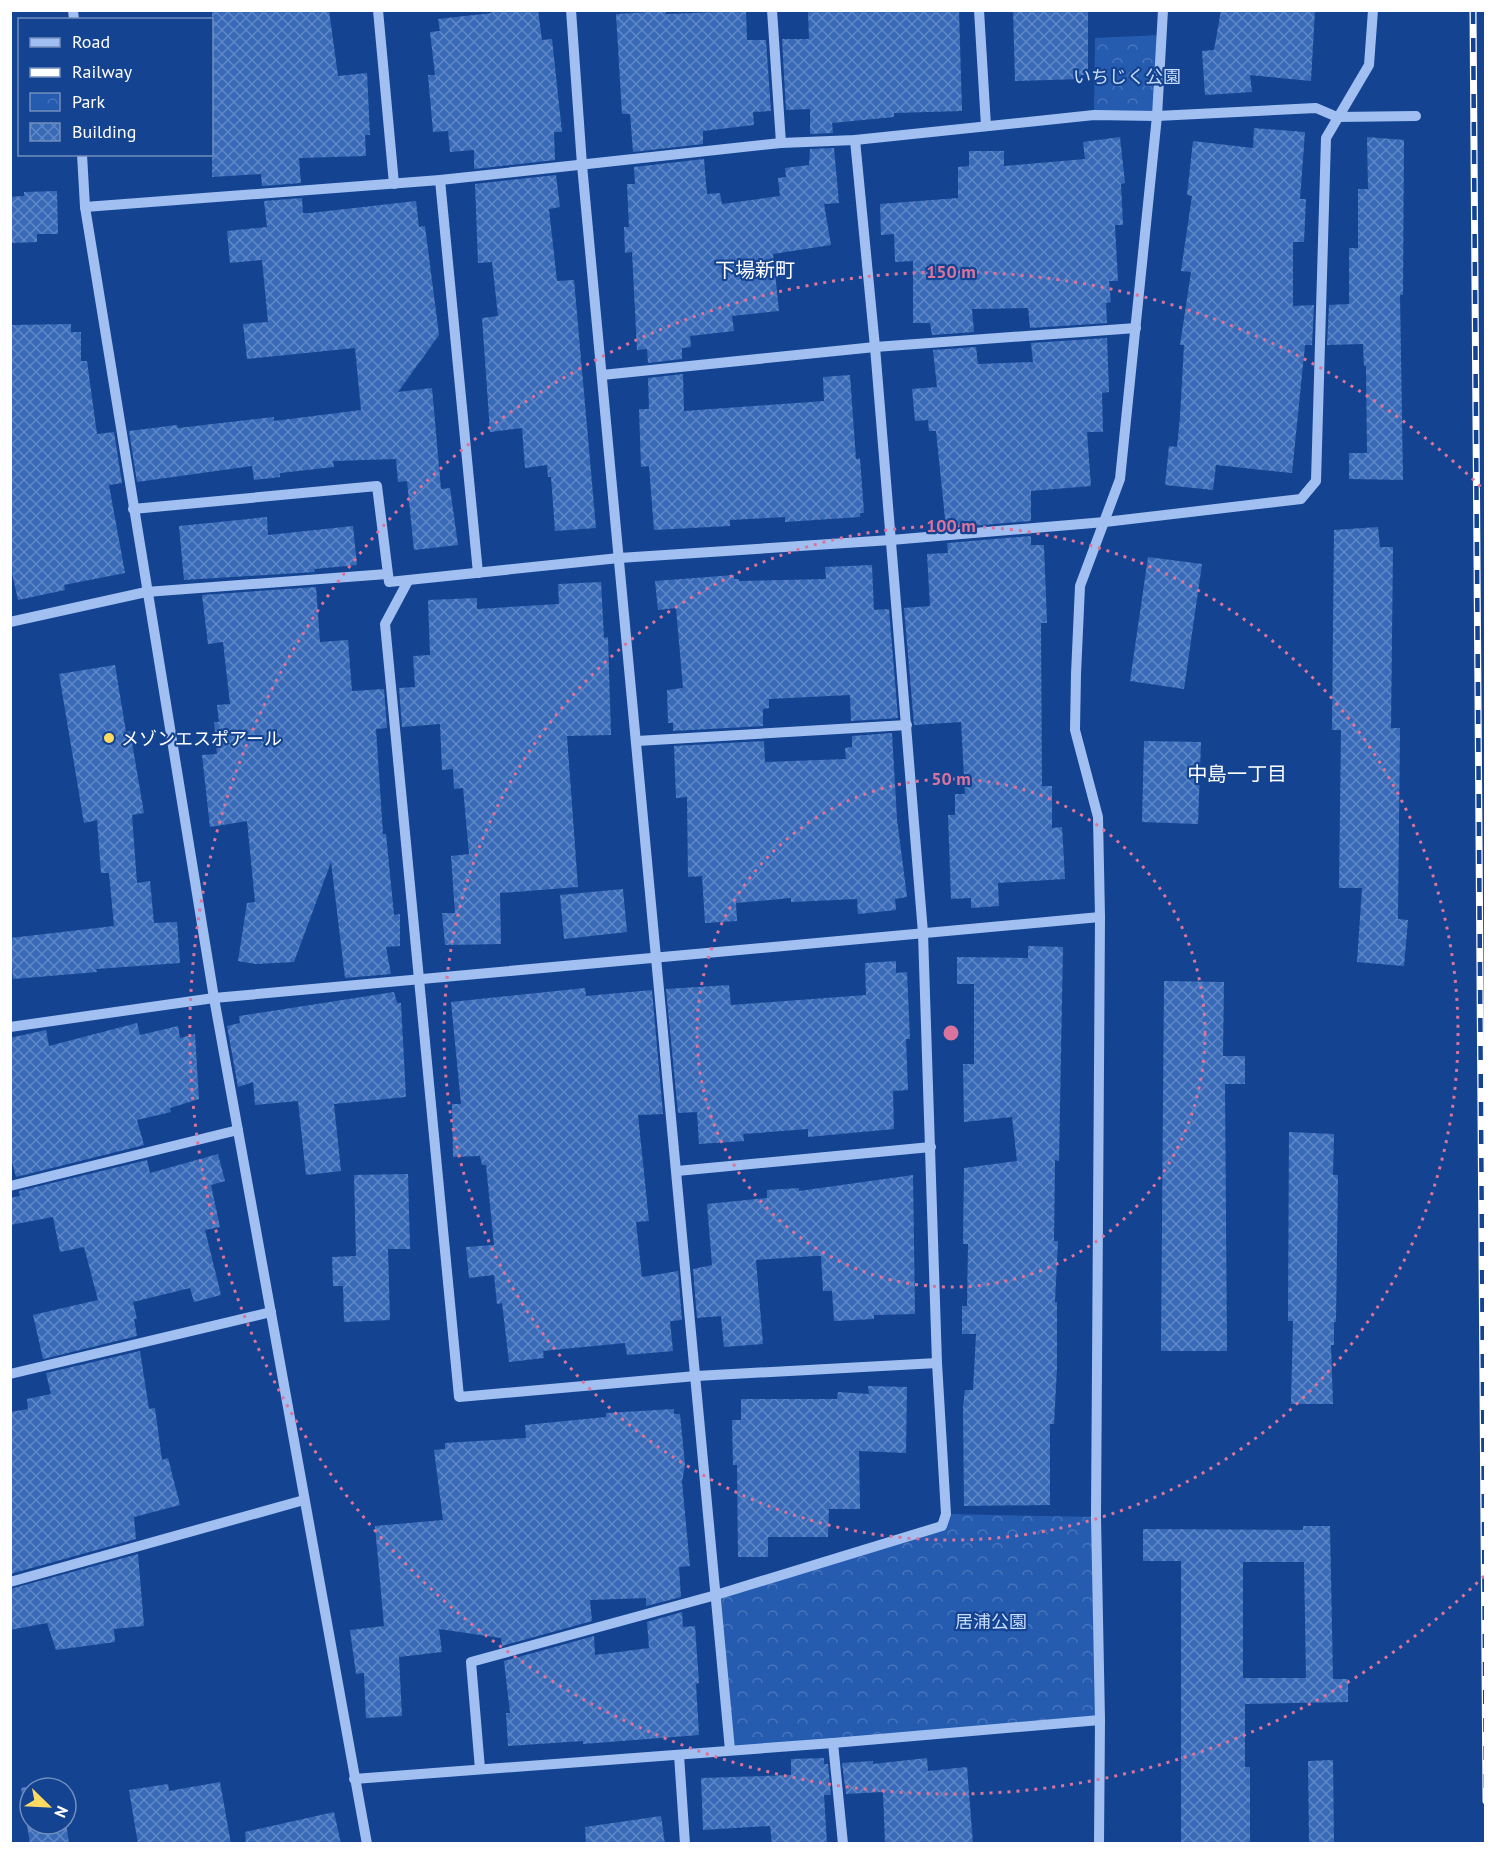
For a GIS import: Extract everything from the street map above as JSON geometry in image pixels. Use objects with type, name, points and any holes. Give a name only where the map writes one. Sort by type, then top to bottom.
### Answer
[{"type":"street","points":[[378,10],[394,184]]},
{"type":"street","points":[[570,10],[582,165],[730,1750]]},
{"type":"street","points":[[772,10],[781,143]]},
{"type":"street","points":[[979,10],[986,126]]},
{"type":"street","points":[[1099,1844],[1100,1720],[1096,1505],[1101,917],[1098,816],[1075,730],[1080,586],[1120,479],[1157,116],[1163,10]]},
{"type":"street","points":[[133,509],[377,486],[389,582],[619,558],[891,540],[1105,522],[1301,499],[1316,482],[1326,138],[1369,65],[1374,10]]},
{"type":"street","points":[[85,207],[440,180],[781,143],[855,140],[1094,115],[1157,116],[1316,108],[1337,117],[1416,116]]},
{"type":"street","points":[[480,1769],[471,1662],[716,1595],[942,1526],[946,1514],[937,1363],[932,1147],[923,933],[875,347],[855,140]]},
{"type":"street","points":[[82,156],[85,207],[214,998],[367,1844]]},
{"type":"street","points":[[440,180],[478,573]]},
{"type":"street","points":[[602,375],[875,347],[1136,328]]},
{"type":"street","points":[[10,622],[146,592],[387,574]]},
{"type":"street","points":[[408,581],[385,624],[459,1397],[696,1376],[937,1363]]},
{"type":"street","points":[[637,741],[907,725]]},
{"type":"street","points":[[10,1027],[214,998],[1101,917]]},
{"type":"street","points":[[10,1186],[238,1130]]},
{"type":"street","points":[[677,1171],[932,1147]]},
{"type":"street","points":[[10,1374],[271,1312]]},
{"type":"street","points":[[10,1582],[304,1500]]},
{"type":"street","points":[[354,1779],[833,1743],[1100,1720]]},
{"type":"street","points":[[833,1743],[843,1844]]},
{"type":"street","points":[[679,1755],[685,1844]]},
{"type":"green space","name":"いちじく公園","points":[[1161,35],[1157,116],[1094,115],[1095,38]]},
{"type":"green space","name":"居浦公園","points":[[946,1514],[1096,1517],[1100,1720],[730,1750],[716,1595],[942,1526]]},
{"type":"building","points":[[212,10],[329,10],[338,76],[367,73],[370,135],[365,135],[366,156],[299,158],[301,183],[262,186],[261,174],[212,177]]},
{"type":"building","points":[[491,10],[538,10],[542,40],[552,39],[562,132],[554,132],[555,160],[474,169],[474,150],[450,152],[448,131],[433,132],[428,75],[435,75],[430,32],[440,31],[438,19],[492,13]]},
{"type":"building","points":[[808,10],[959,10],[962,111],[894,113],[894,117],[832,123],[833,133],[810,134],[810,109],[786,110],[782,39],[809,39]]},
{"type":"building","points":[[1013,10],[1088,10],[1088,75],[1081,75],[1081,79],[1015,81]]},
{"type":"building","points":[[1221,10],[1315,10],[1311,81],[1250,75],[1252,92],[1205,95],[1202,51],[1214,50]]},
{"type":"building","points":[[666,11],[666,14],[746,11],[747,40],[766,40],[771,111],[753,112],[754,125],[703,131],[703,144],[633,152],[630,114],[622,114],[616,14]]},
{"type":"building","points":[[1254,128],[1305,132],[1300,199],[1306,199],[1304,242],[1293,242],[1293,306],[1314,305],[1312,345],[1305,345],[1292,473],[1216,465],[1213,490],[1165,485],[1169,446],[1177,447],[1180,417],[1184,345],[1180,345],[1191,272],[1181,271],[1192,196],[1187,195],[1193,141],[1253,148]]},
{"type":"building","points":[[1120,137],[1125,183],[1121,184],[1123,225],[1115,225],[1118,281],[1109,281],[1111,302],[1106,303],[1107,323],[1030,328],[1028,308],[972,309],[974,332],[932,335],[930,323],[913,323],[913,261],[895,262],[894,234],[881,235],[880,204],[958,198],[958,167],[969,166],[969,151],[1004,151],[1004,166],[1085,159],[1083,142]]},
{"type":"building","points":[[1367,137],[1404,140],[1403,295],[1400,295],[1403,480],[1349,479],[1349,453],[1367,453],[1366,366],[1364,366],[1363,344],[1327,345],[1329,305],[1349,304],[1349,248],[1358,248],[1358,189],[1368,189]]},
{"type":"building","points":[[834,148],[839,203],[824,204],[831,245],[773,254],[779,311],[732,316],[734,331],[690,336],[691,347],[682,348],[682,359],[648,363],[647,349],[637,350],[632,252],[625,253],[624,227],[629,227],[627,184],[635,184],[634,167],[704,159],[707,194],[720,193],[722,204],[780,196],[778,178],[786,177],[785,168],[809,165],[810,149]]},
{"type":"building","points":[[556,175],[560,207],[549,209],[557,281],[574,280],[596,528],[555,531],[551,477],[548,477],[547,465],[525,468],[522,428],[490,432],[482,318],[498,316],[492,262],[478,263],[475,184]]},
{"type":"building","points":[[57,191],[58,234],[37,234],[37,242],[10,243],[10,197],[24,196],[24,192]]},
{"type":"building","points":[[302,198],[303,213],[416,201],[419,227],[425,226],[439,335],[398,392],[432,388],[441,489],[450,488],[458,545],[414,550],[407,481],[398,482],[396,459],[333,461],[334,467],[280,473],[280,477],[254,480],[252,466],[137,482],[129,431],[274,417],[274,421],[361,410],[355,348],[247,359],[243,324],[268,322],[262,260],[230,263],[227,231],[267,227],[264,201]]},
{"type":"building","points":[[71,324],[71,332],[81,332],[81,361],[87,361],[97,434],[114,432],[122,483],[109,485],[125,573],[64,585],[65,590],[18,600],[10,564],[11,325]]},
{"type":"building","points":[[1107,338],[1109,392],[1102,393],[1103,432],[1087,432],[1091,486],[1031,491],[1031,521],[946,528],[936,431],[929,431],[928,420],[915,421],[912,389],[937,387],[933,350],[976,347],[978,364],[1033,362],[1031,343]]},
{"type":"building","points":[[683,374],[684,411],[824,401],[823,377],[850,375],[856,459],[860,458],[864,513],[860,513],[860,517],[785,522],[785,517],[730,520],[730,526],[654,530],[649,466],[641,467],[639,409],[649,409],[648,378]]},
{"type":"building","points":[[267,517],[268,535],[353,526],[357,565],[314,569],[315,572],[184,580],[179,526]]},
{"type":"building","points":[[1378,527],[1380,547],[1393,547],[1391,728],[1400,728],[1398,919],[1408,920],[1404,966],[1357,962],[1362,888],[1339,888],[1341,730],[1332,730],[1334,530]]},
{"type":"building","points":[[1031,536],[1031,545],[1044,545],[1047,623],[1041,623],[1042,786],[1052,786],[1052,828],[1062,827],[1065,879],[998,883],[999,906],[971,908],[971,898],[951,899],[948,815],[955,815],[955,794],[965,794],[961,722],[914,725],[904,608],[930,606],[927,554],[948,553],[947,543]]},
{"type":"building","points":[[1148,557],[1202,564],[1184,689],[1130,681]]},
{"type":"building","points":[[872,565],[874,610],[889,609],[898,718],[851,721],[850,695],[769,699],[769,708],[763,709],[763,726],[673,731],[673,723],[668,723],[667,690],[683,688],[676,608],[658,610],[655,581],[734,575],[734,579],[739,579],[739,581],[826,579],[825,567]]},
{"type":"building","points":[[601,582],[604,638],[608,637],[611,735],[567,736],[578,887],[500,893],[501,944],[445,945],[442,913],[455,913],[451,856],[469,854],[463,788],[454,789],[453,769],[442,770],[440,724],[402,727],[399,688],[415,687],[413,656],[430,655],[428,600],[477,598],[477,609],[559,604],[558,584]]},
{"type":"building","points":[[316,587],[320,642],[348,640],[352,691],[384,689],[387,728],[376,729],[383,834],[386,834],[394,915],[400,914],[400,946],[386,947],[391,974],[345,978],[331,862],[294,962],[255,964],[238,961],[247,903],[255,902],[247,821],[210,827],[202,755],[217,754],[214,722],[219,722],[217,705],[230,704],[223,642],[208,644],[202,595]]},
{"type":"building","points":[[115,665],[126,732],[130,731],[144,813],[132,815],[137,883],[150,881],[154,923],[177,922],[180,963],[96,969],[97,972],[13,979],[10,938],[114,926],[109,873],[101,873],[97,820],[84,823],[59,674]]},
{"type":"building","points":[[892,733],[897,819],[907,897],[895,899],[896,910],[858,914],[857,899],[791,902],[791,898],[736,903],[737,921],[705,923],[702,876],[688,877],[687,797],[676,798],[674,746],[764,741],[765,762],[846,759],[845,748],[852,747],[852,736]]},
{"type":"building","points":[[1144,741],[1201,742],[1198,824],[1142,822]]},
{"type":"building","points":[[623,889],[627,932],[564,939],[560,895]]},
{"type":"building","points":[[1028,946],[1063,947],[1059,1161],[1055,1160],[1054,1241],[1058,1241],[1055,1302],[1057,1302],[1057,1368],[1054,1424],[1050,1424],[1050,1505],[964,1506],[963,1407],[965,1390],[973,1390],[976,1334],[962,1334],[962,1306],[967,1306],[968,1244],[963,1244],[964,1168],[1017,1161],[1012,1117],[964,1122],[963,1064],[974,1064],[974,984],[957,984],[957,957],[1028,958]]},
{"type":"building","points":[[896,961],[896,973],[907,972],[910,1039],[906,1039],[908,1090],[893,1091],[894,1129],[808,1137],[808,1129],[743,1134],[744,1141],[699,1144],[697,1112],[678,1113],[666,989],[729,985],[731,1005],[866,995],[865,963]]},
{"type":"building","points":[[1164,981],[1224,982],[1223,1056],[1245,1056],[1245,1084],[1225,1084],[1227,1351],[1161,1351]]},
{"type":"building","points":[[585,988],[586,996],[652,990],[663,1114],[638,1115],[649,1221],[636,1222],[642,1277],[678,1271],[682,1320],[670,1321],[673,1351],[627,1355],[625,1343],[543,1351],[544,1358],[509,1362],[502,1303],[497,1304],[494,1275],[469,1278],[466,1247],[494,1245],[486,1165],[482,1165],[480,1156],[453,1157],[452,1104],[461,1104],[451,1002]]},
{"type":"building","points":[[394,992],[397,1003],[401,1003],[406,1097],[334,1104],[341,1171],[306,1175],[298,1101],[255,1105],[253,1082],[238,1087],[227,1026],[240,1023],[239,1016]]},
{"type":"building","points":[[137,1023],[140,1035],[178,1026],[180,1038],[195,1034],[199,1099],[170,1108],[171,1112],[137,1120],[144,1145],[16,1177],[10,1154],[10,1038],[46,1030],[49,1046]]},
{"type":"building","points":[[1289,1132],[1334,1134],[1333,1175],[1338,1175],[1336,1322],[1334,1322],[1334,1345],[1331,1345],[1333,1404],[1291,1404],[1293,1321],[1288,1321]]},
{"type":"building","points":[[218,1154],[225,1181],[211,1185],[220,1227],[205,1230],[221,1295],[194,1302],[190,1288],[133,1302],[137,1319],[134,1319],[137,1336],[43,1359],[33,1315],[98,1300],[84,1247],[60,1252],[53,1217],[10,1225],[10,1198],[20,1196],[19,1191],[147,1160],[150,1173]]},
{"type":"building","points":[[408,1174],[410,1249],[388,1249],[390,1320],[344,1322],[343,1286],[333,1286],[332,1257],[356,1256],[354,1175]]},
{"type":"building","points":[[913,1175],[915,1314],[874,1315],[874,1319],[834,1321],[832,1291],[823,1291],[821,1256],[815,1256],[756,1260],[763,1344],[724,1347],[721,1316],[697,1318],[693,1269],[712,1265],[707,1204],[767,1198],[767,1190],[799,1188],[799,1191]]},
{"type":"building","points":[[140,1351],[149,1409],[155,1408],[162,1460],[168,1458],[180,1505],[134,1517],[136,1539],[10,1574],[10,1412],[28,1409],[27,1399],[51,1394],[46,1373]]},
{"type":"building","points":[[868,1386],[907,1387],[906,1453],[859,1451],[860,1509],[829,1509],[828,1537],[768,1537],[768,1557],[738,1557],[737,1465],[733,1465],[732,1420],[741,1420],[741,1399],[837,1399],[838,1392],[869,1394]]},
{"type":"building","points":[[674,1409],[674,1414],[680,1414],[685,1465],[682,1482],[690,1566],[679,1567],[681,1597],[646,1606],[646,1598],[590,1600],[592,1621],[502,1646],[501,1638],[439,1629],[442,1652],[399,1657],[402,1716],[366,1718],[364,1673],[356,1674],[350,1630],[384,1626],[375,1526],[443,1520],[434,1450],[445,1449],[445,1443],[526,1438],[525,1425],[606,1417],[606,1413]]},
{"type":"building","points":[[1303,1526],[1330,1526],[1333,1679],[1348,1679],[1348,1702],[1245,1704],[1245,1767],[1250,1767],[1250,1844],[1181,1844],[1181,1561],[1143,1561],[1143,1529],[1303,1530]],"holes":[[[1243,1562],[1304,1562],[1306,1678],[1243,1678]]]},
{"type":"building","points":[[138,1554],[144,1626],[114,1629],[115,1642],[56,1650],[47,1623],[10,1630],[10,1589]]},
{"type":"building","points":[[682,1612],[683,1627],[695,1626],[699,1683],[696,1684],[699,1735],[583,1744],[583,1741],[508,1746],[506,1713],[510,1713],[504,1661],[594,1636],[595,1655],[649,1648],[647,1622]]},
{"type":"building","points":[[824,1758],[824,1764],[828,1764],[831,1795],[824,1795],[827,1844],[772,1844],[770,1826],[703,1830],[701,1778],[791,1775],[791,1759]]},
{"type":"building","points":[[927,1758],[928,1771],[967,1767],[973,1844],[885,1844],[883,1792],[846,1794],[842,1763],[873,1761],[873,1764]]},
{"type":"building","points":[[1333,1760],[1334,1844],[1309,1844],[1308,1761]]},
{"type":"building","points":[[220,1782],[231,1844],[138,1844],[129,1790],[168,1784],[169,1791]]},
{"type":"building","points":[[334,1812],[341,1844],[246,1844],[245,1832]]},
{"type":"building","points":[[661,1816],[665,1844],[586,1844],[585,1827]]},
{"type":"building","points":[[29,1836],[68,1836],[69,1844],[30,1844]]},
{"type":"railway","points":[[1473,10],[1486,1801]]},
{"type":"place","name":"メゾンエスポアール","points":[[109,738]]},
{"type":"district","name":"下場新町","points":[[755,270]]},
{"type":"district","name":"中島一丁目","points":[[1237,774]]}]
